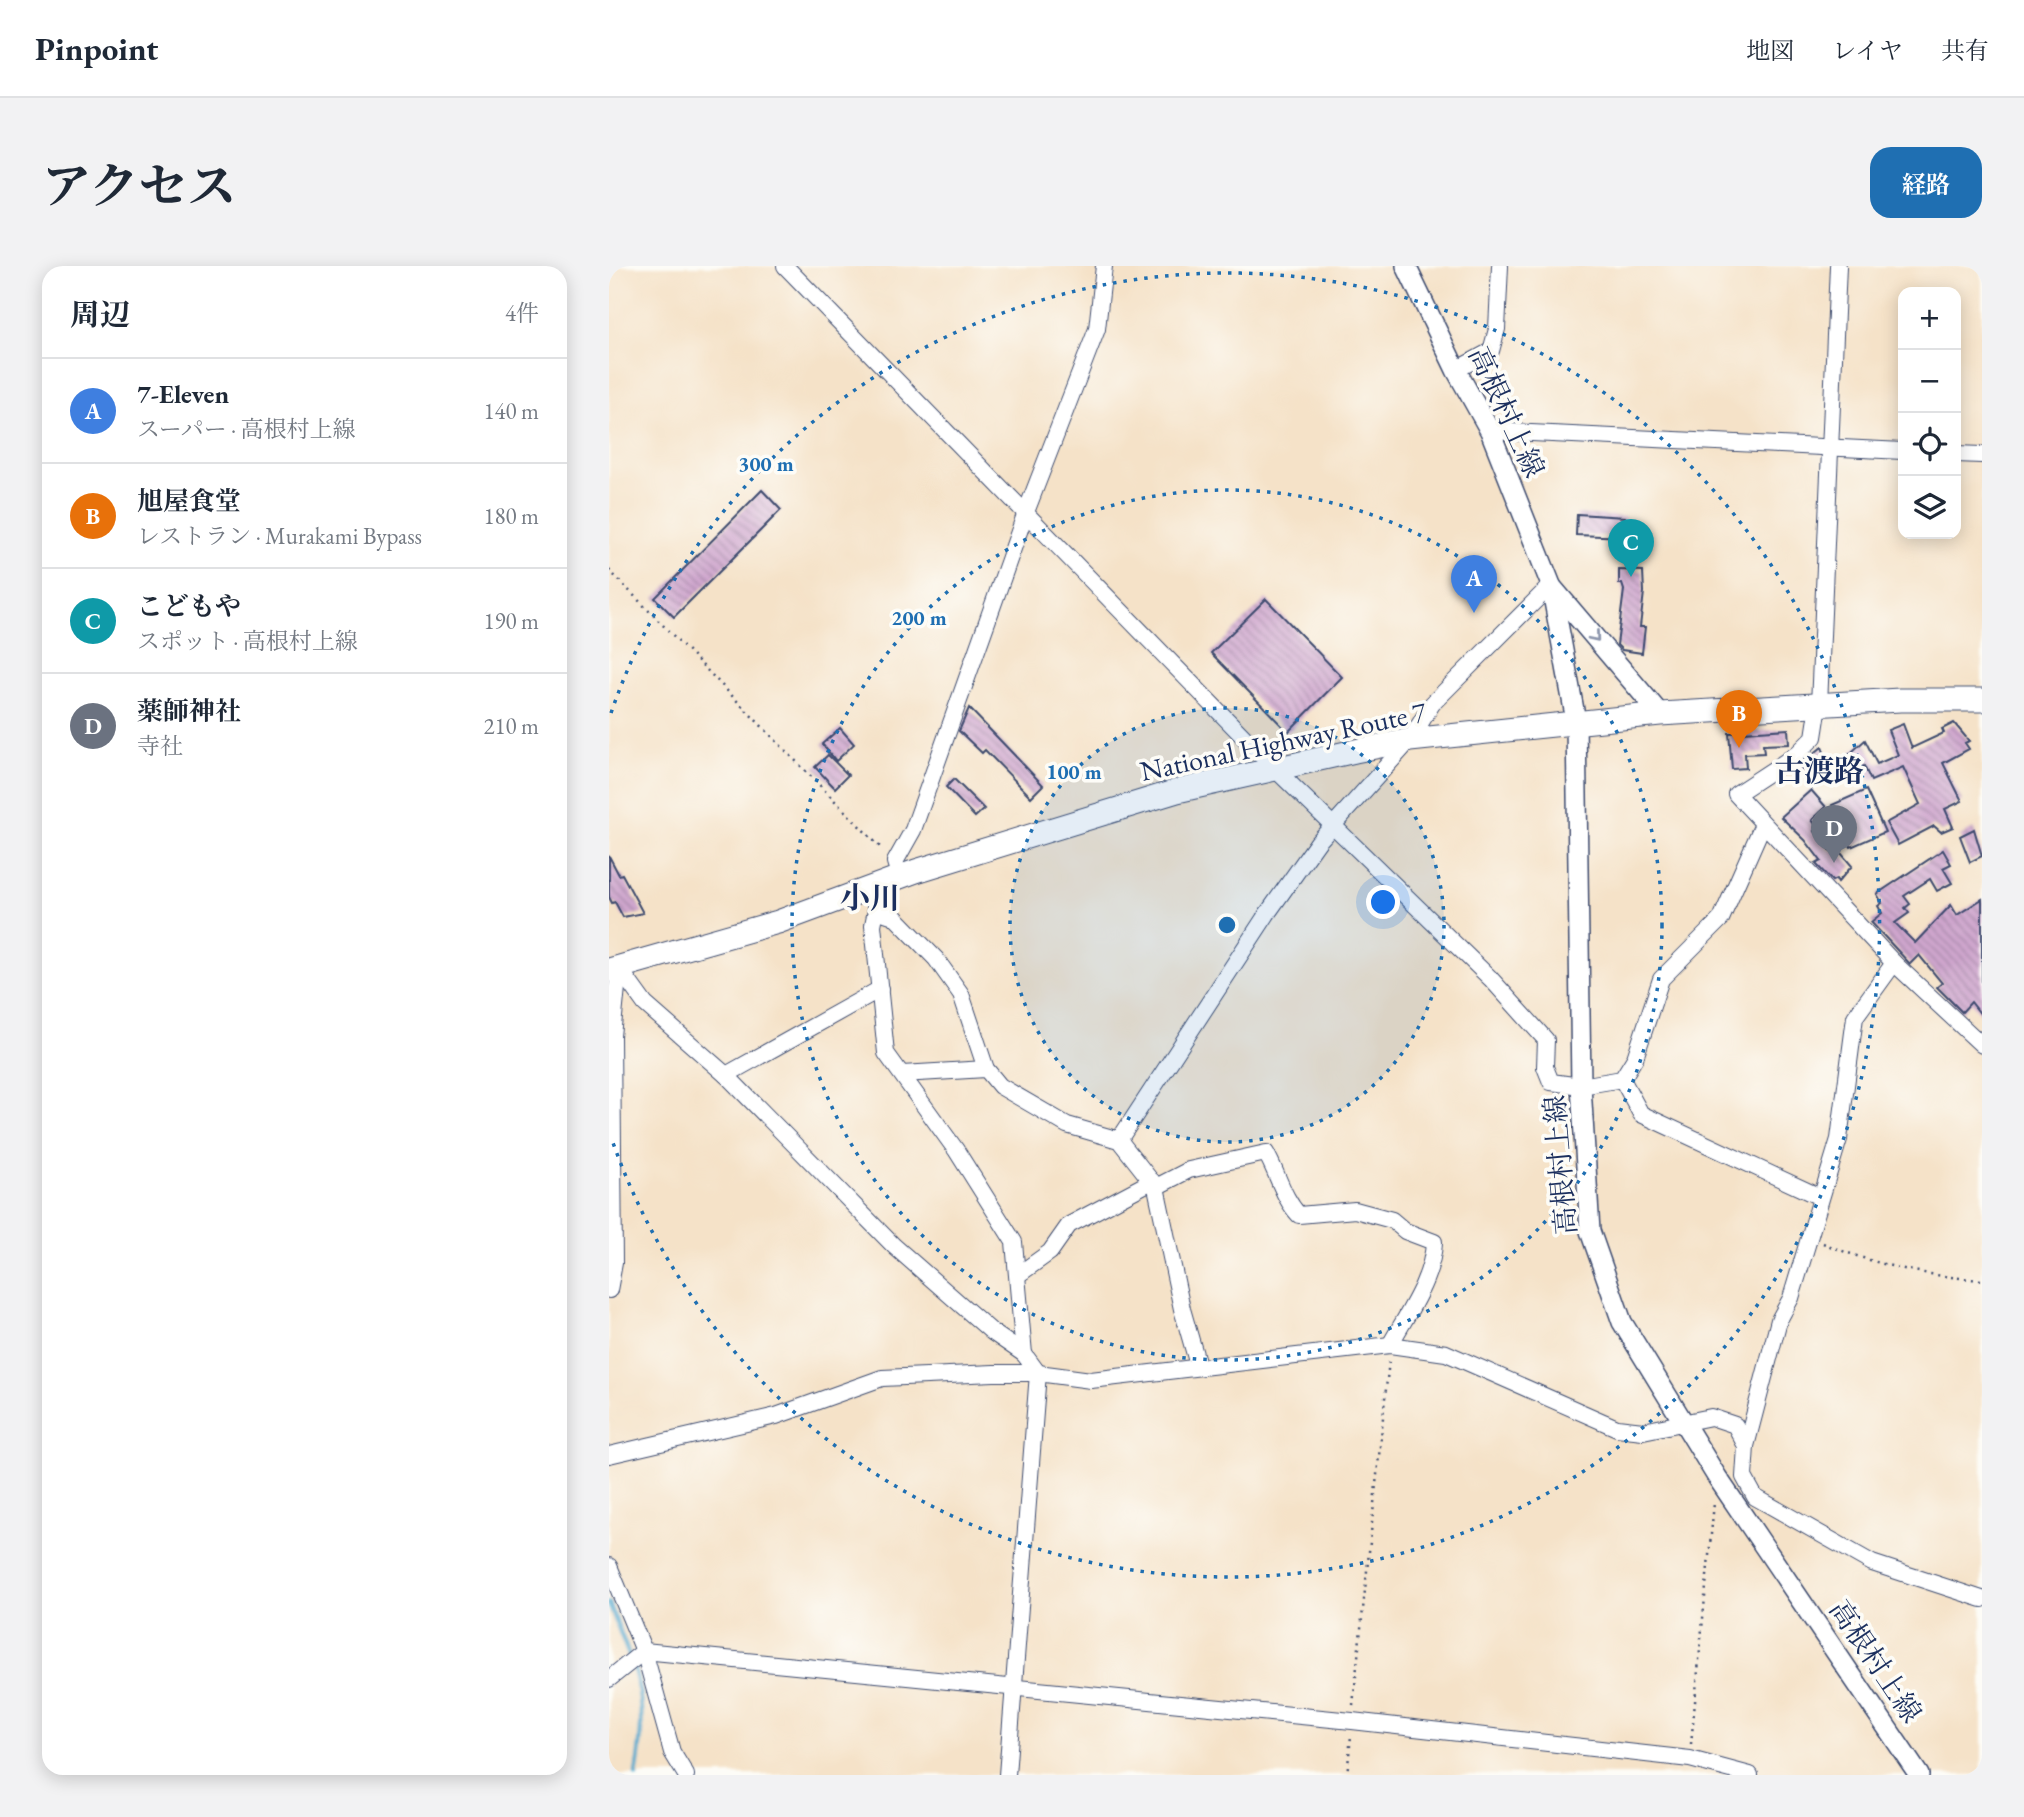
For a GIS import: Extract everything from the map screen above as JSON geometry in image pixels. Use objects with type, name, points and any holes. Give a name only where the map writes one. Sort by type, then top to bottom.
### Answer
[{"type":"highway","name":"National Highway Route 7","points":[[614,969],[778,922],[874,899],[898,870],[1177,791],[1410,740],[1660,714],[1900,699],[1982,700]]},
{"type":"main road","name":"高根村上線","points":[[1406,266],[1456,370],[1490,431],[1551,585],[1576,721],[1581,1086],[1590,1231],[1622,1322],[1717,1477],[1919,1775]]},
{"type":"main road","name":"高根村上線","points":[[1551,585],[1660,714]]},
{"type":"street","points":[[785,266],[1274,768],[1491,979],[1546,1040],[1545,1068],[1551,1082],[1581,1086],[1622,1079],[1635,1058],[1661,979],[1721,919],[1763,824]]},
{"type":"street","points":[[898,870],[1026,512],[1097,329],[1104,266]]},
{"type":"street","points":[[1456,370],[1492,351],[1497,329],[1500,266]]},
{"type":"street","points":[[1838,266],[1819,705],[1814,737],[1797,754],[1737,794],[1894,963],[1982,1045]]},
{"type":"street","points":[[1490,431],[1898,451]]},
{"type":"street","points":[[1961,454],[1982,455]]},
{"type":"street","points":[[1119,1140],[1267,914],[1333,825],[1410,740],[1432,704],[1551,585]]},
{"type":"street","points":[[874,899],[873,925],[886,1053],[957,1150],[1014,1242],[1024,1354]]},
{"type":"street","points":[[874,899],[936,959],[961,994],[986,1069],[1000,1086],[1067,1125],[1119,1140],[1154,1184],[1182,1309],[1198,1365]]},
{"type":"street","points":[[1894,963],[1854,1017],[1839,1139],[1791,1298],[1779,1320],[1746,1446],[1744,1477],[1755,1497],[1872,1563],[1982,1598]]},
{"type":"street","points":[[614,969],[645,1004],[726,1075],[894,1246],[992,1332],[1024,1354],[1038,1373],[1007,1775]]},
{"type":"street","points":[[609,1290],[614,1263],[614,969]]},
{"type":"street","points":[[726,1075],[880,989]]},
{"type":"street","points":[[902,1074],[986,1069]]},
{"type":"street","points":[[1622,1079],[1641,1114],[1820,1197]]},
{"type":"street","points":[[1018,1275],[1050,1252],[1069,1225],[1189,1170],[1266,1153],[1279,1176],[1288,1203],[1299,1215],[1355,1210],[1392,1220],[1405,1231],[1434,1242],[1434,1257],[1391,1345]]},
{"type":"street","points":[[609,1455],[776,1416],[842,1390],[882,1378],[1038,1373],[1091,1380],[1198,1365],[1391,1345],[1446,1353],[1616,1428],[1643,1431],[1711,1417],[1735,1425],[1746,1446]]},
{"type":"street","points":[[609,1566],[644,1651],[672,1752],[686,1775]]},
{"type":"street","points":[[609,1679],[644,1651],[1015,1690],[1352,1721],[1690,1759],[1750,1775]]},
{"type":"path","points":[[609,570],[898,870]]},
{"type":"path","points":[[1810,1237],[1848,1254],[1900,1269],[1934,1277],[1982,1280]]},
{"type":"path","points":[[1347,1775],[1391,1345]]},
{"type":"path","points":[[1690,1759],[1717,1477]]},
{"type":"building","points":[[762,490],[781,510],[674,617],[655,598]]},
{"type":"building","points":[[1577,514],[1625,517],[1627,537],[1576,535]]},
{"type":"building","points":[[1619,570],[1643,571],[1644,592],[1640,627],[1645,627],[1642,653],[1622,650],[1617,645],[1624,590],[1622,584],[1619,584]]},
{"type":"building","points":[[1266,599],[1342,677],[1288,732],[1211,653]]},
{"type":"building","points":[[969,708],[1043,785],[1031,797],[985,750],[982,753],[959,731]]},
{"type":"building","points":[[1954,723],[1969,741],[1965,743],[1969,749],[1943,763],[1962,801],[1945,809],[1953,827],[1941,832],[1934,826],[1898,845],[1886,823],[1920,804],[1903,767],[1871,781],[1864,766],[1851,772],[1844,759],[1865,740],[1877,764],[1898,755],[1888,730],[1903,724],[1912,748],[1944,733],[1942,729]]},
{"type":"building","points":[[840,728],[854,744],[836,761],[822,744]]},
{"type":"building","points":[[1788,729],[1789,744],[1763,745],[1764,753],[1745,754],[1746,768],[1732,769],[1729,733]]},
{"type":"building","points":[[1822,747],[1827,760],[1802,770],[1800,765]]},
{"type":"building","points":[[828,755],[848,775],[835,788],[815,767]]},
{"type":"building","points":[[954,779],[984,809],[975,817],[946,787]]},
{"type":"building","points":[[1811,790],[1826,807],[1812,820],[1818,828],[1815,831],[1830,851],[1836,847],[1852,866],[1838,882],[1836,879],[1832,881],[1816,864],[1821,861],[1805,840],[1781,817]]},
{"type":"building","points":[[1866,790],[1885,832],[1851,847],[1832,805]]},
{"type":"building","points":[[1974,829],[1982,856],[1970,862],[1960,836]]},
{"type":"building","points":[[1943,850],[1951,864],[1943,868],[1952,883],[1937,891],[1930,879],[1904,896],[1910,904],[1905,908],[1909,913],[1895,923],[1915,943],[1951,905],[1957,915],[1982,899],[1982,1016],[1971,1002],[1962,1012],[1937,987],[1942,983],[1919,955],[1910,964],[1871,922],[1882,913],[1878,906],[1882,903],[1877,894]]},
{"type":"building","points":[[609,856],[643,913],[623,917],[615,902],[612,903],[609,897]]},
{"type":"waterway","points":[[609,1603],[630,1658]]},
{"type":"waterway","points":[[633,1666],[641,1720],[636,1775]]},
{"type":"place","name":"こどもや","points":[[1631,577]]},
{"type":"place","name":"7-Eleven","points":[[1474,613]]},
{"type":"place","name":"旭屋食堂","points":[[1739,748]]},
{"type":"place","name":"薬師神社","points":[[1834,863]]},
{"type":"district","name":"古渡路","points":[[1819,770]]},
{"type":"district","name":"小川","points":[[870,897]]}]
